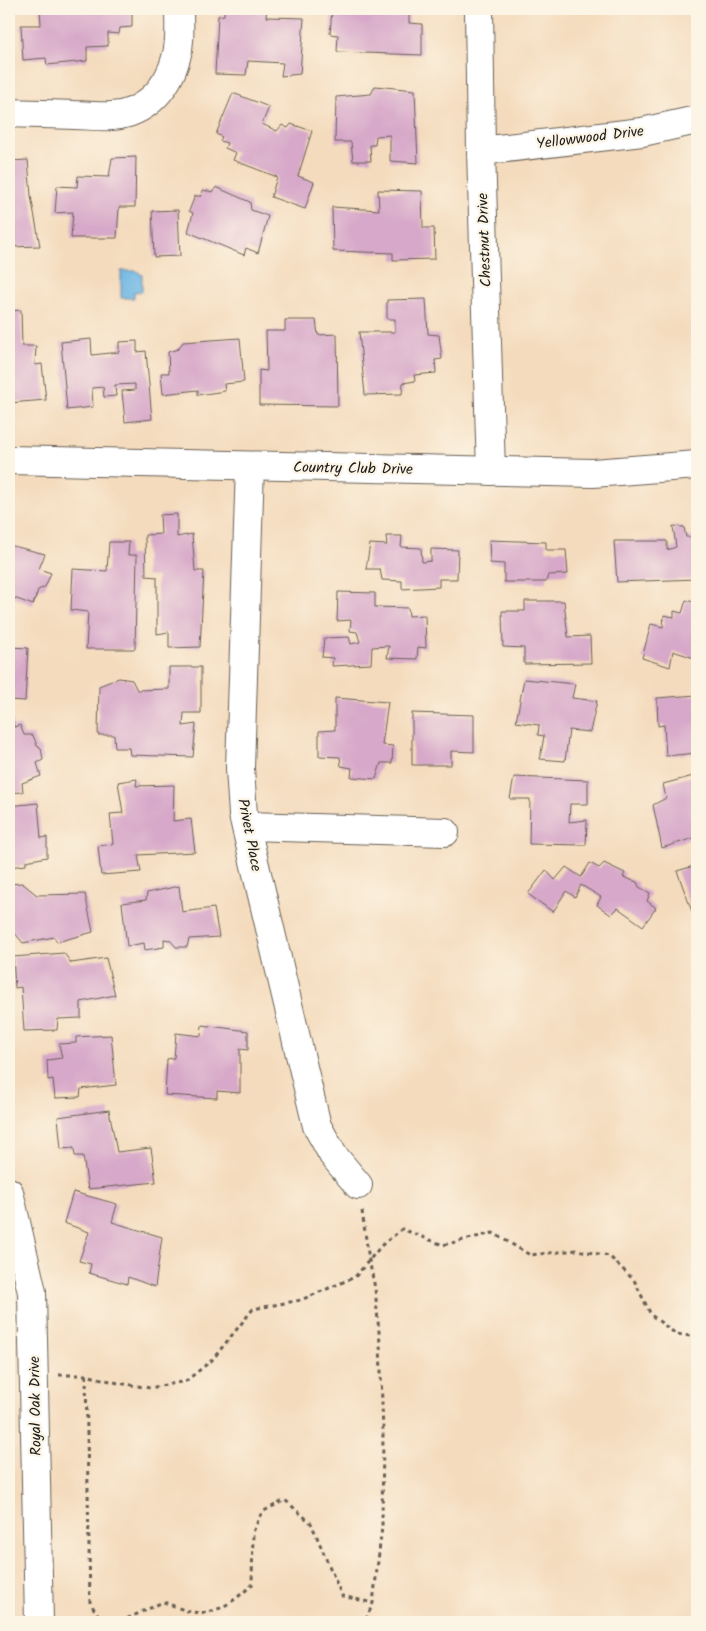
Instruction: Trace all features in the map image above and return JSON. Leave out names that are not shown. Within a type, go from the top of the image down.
[{"type":"street","points":[[9,113],[112,116],[131,112],[141,107],[153,99],[171,74],[177,58],[179,9]]},
{"type":"street","name":"Chestnut Drive","points":[[479,9],[481,151],[491,471]]},
{"type":"street","name":"Yellowwood Drive","points":[[481,151],[642,132],[697,120]]},
{"type":"street","name":"Country Club Drive","points":[[9,460],[593,473],[697,465]]},
{"type":"street","name":"Privet Place","points":[[250,466],[240,768],[243,815],[318,1126],[333,1155],[358,1185]]},
{"type":"street","points":[[246,826],[445,832]]},
{"type":"street","name":"Royal Oak Drive","points":[[9,1192],[32,1292],[39,1622]]},
{"type":"path","points":[[358,1185],[375,1288],[380,1343],[383,1433],[382,1527],[373,1604],[365,1622]]},
{"type":"path","points":[[34,1375],[86,1374],[118,1383],[150,1388],[186,1381],[212,1360],[253,1309],[301,1300],[354,1277],[382,1245],[402,1229],[444,1245],[493,1233],[530,1255],[577,1250],[609,1256],[634,1280],[651,1315],[676,1334],[697,1337]]},
{"type":"path","points":[[86,1374],[90,1603],[103,1622]]},
{"type":"path","points":[[120,1622],[163,1602],[194,1612],[212,1612],[236,1600],[252,1584],[253,1532],[262,1512],[285,1500],[312,1523],[342,1596],[373,1604]]},
{"type":"water","points":[[121,271],[137,271],[142,275],[142,292],[134,292],[134,298],[121,298]]},
{"type":"building","points":[[40,9],[132,9],[132,27],[120,28],[119,34],[108,33],[108,46],[87,47],[87,61],[47,65],[46,58],[23,60],[21,25],[41,25]]},
{"type":"building","points":[[224,9],[267,9],[266,17],[304,18],[300,74],[281,76],[283,63],[248,61],[246,75],[215,74],[218,16],[224,15]]},
{"type":"building","points":[[371,9],[409,9],[409,23],[422,24],[422,55],[337,52],[338,35],[330,34],[332,10],[371,11]]},
{"type":"building","points":[[375,86],[415,90],[418,163],[390,161],[390,135],[376,136],[375,145],[370,145],[371,161],[353,161],[351,142],[335,142],[336,97],[371,94]]},
{"type":"building","points":[[233,93],[269,107],[262,124],[277,131],[282,125],[288,128],[291,124],[312,131],[298,176],[314,182],[305,209],[271,197],[277,177],[233,160],[236,153],[225,148],[227,143],[220,141],[222,137],[216,134]]},
{"type":"building","points":[[136,157],[135,207],[119,207],[117,238],[71,238],[73,212],[55,213],[57,186],[77,187],[78,176],[109,177],[112,158]]},
{"type":"building","points":[[28,160],[31,196],[40,246],[9,247],[9,161]]},
{"type":"building","points":[[216,187],[250,202],[251,210],[268,216],[258,253],[246,248],[244,255],[188,232],[193,213],[189,211],[195,196],[201,196],[202,190],[213,192]]},
{"type":"building","points":[[378,190],[422,191],[423,228],[434,228],[435,259],[393,260],[393,253],[333,251],[332,207],[379,210]]},
{"type":"building","points":[[178,210],[180,256],[154,257],[152,211]]},
{"type":"building","points":[[426,299],[428,334],[439,335],[442,359],[435,360],[436,373],[414,375],[415,381],[403,383],[402,394],[365,395],[359,332],[395,332],[395,319],[387,319],[387,300]]},
{"type":"building","points":[[21,310],[22,346],[36,346],[35,365],[42,364],[46,400],[9,403],[9,311]]},
{"type":"building","points":[[285,320],[316,320],[318,335],[337,334],[338,406],[259,405],[259,370],[267,371],[266,331],[285,331]]},
{"type":"building","points":[[240,338],[244,382],[224,384],[225,391],[198,395],[198,390],[163,394],[161,373],[169,373],[168,352],[178,349],[183,342]]},
{"type":"building","points":[[91,339],[92,355],[119,352],[119,342],[137,341],[137,352],[146,351],[152,419],[125,422],[122,391],[135,390],[135,384],[115,385],[116,396],[104,397],[103,387],[92,388],[93,407],[67,410],[61,342]]},
{"type":"building","points":[[177,514],[177,537],[192,534],[195,571],[204,571],[200,647],[169,648],[169,632],[157,634],[157,577],[146,576],[145,535],[161,534],[160,515]]},
{"type":"building","points":[[673,526],[684,527],[686,537],[697,537],[697,579],[617,582],[614,541],[667,541],[667,550],[676,547]]},
{"type":"building","points":[[386,536],[402,536],[401,547],[421,548],[422,562],[431,561],[431,549],[458,550],[457,579],[439,579],[439,587],[402,589],[402,581],[382,580],[380,569],[366,569],[370,544],[387,545]]},
{"type":"building","points":[[489,540],[546,542],[546,550],[566,550],[568,574],[548,575],[546,582],[504,582],[504,564],[490,563]]},
{"type":"building","points":[[109,542],[129,542],[128,555],[137,555],[135,649],[86,649],[88,612],[71,610],[73,569],[107,571]]},
{"type":"building","points":[[9,545],[45,554],[39,569],[51,573],[45,587],[38,590],[33,605],[9,596],[13,587],[9,586]]},
{"type":"building","points":[[338,592],[375,593],[375,607],[408,608],[409,616],[425,615],[426,648],[418,647],[417,659],[387,658],[389,646],[372,647],[371,664],[332,666],[333,658],[322,657],[324,638],[349,637],[351,644],[360,642],[357,632],[350,631],[351,620],[337,621]]},
{"type":"building","points":[[686,600],[697,603],[697,659],[673,651],[670,667],[642,658],[651,624],[663,627],[664,615],[674,617],[674,611],[682,613]]},
{"type":"building","points":[[525,601],[564,601],[568,637],[590,636],[591,663],[524,664],[524,648],[503,647],[502,611],[525,611]]},
{"type":"building","points":[[9,647],[28,648],[25,701],[9,700]]},
{"type":"building","points":[[169,667],[201,667],[201,713],[184,713],[183,726],[196,724],[193,757],[130,755],[129,748],[115,748],[114,735],[98,735],[99,686],[119,678],[132,680],[137,690],[169,689]]},
{"type":"building","points":[[524,679],[575,684],[572,698],[597,701],[590,732],[569,730],[565,761],[540,759],[544,736],[538,735],[539,725],[516,722]]},
{"type":"building","points":[[697,695],[697,753],[666,756],[664,725],[658,726],[657,698]]},
{"type":"building","points":[[335,698],[388,702],[382,745],[393,746],[392,763],[381,763],[376,779],[351,777],[352,768],[341,766],[340,757],[319,756],[319,731],[335,730]]},
{"type":"building","points":[[412,713],[474,715],[474,752],[451,751],[451,765],[412,765]]},
{"type":"building","points":[[12,717],[14,727],[20,725],[24,735],[33,735],[37,746],[41,748],[43,760],[37,763],[41,776],[22,783],[23,792],[9,793],[9,718]]},
{"type":"building","points":[[697,775],[697,837],[662,848],[653,805],[666,798],[663,784]]},
{"type":"building","points":[[514,777],[588,780],[588,804],[570,804],[569,822],[587,820],[586,845],[529,844],[530,799],[510,799]]},
{"type":"building","points":[[137,779],[136,786],[174,785],[173,821],[191,819],[195,852],[138,855],[141,872],[101,875],[98,846],[113,844],[110,814],[123,813],[118,782]]},
{"type":"building","points":[[38,803],[41,838],[47,837],[47,857],[26,861],[26,865],[9,867],[9,806]]},
{"type":"building","points":[[590,863],[599,868],[604,863],[625,873],[623,877],[637,882],[639,887],[650,893],[647,901],[656,908],[643,926],[618,908],[611,915],[597,905],[601,897],[581,885],[575,897],[566,891],[553,912],[528,894],[546,870],[555,880],[566,867],[581,877]]},
{"type":"building","points":[[697,865],[697,925],[677,871]]},
{"type":"building","points":[[22,883],[37,895],[85,894],[93,932],[57,942],[54,937],[23,943],[9,926],[9,884]]},
{"type":"building","points":[[179,886],[182,912],[214,908],[219,937],[189,939],[187,947],[176,947],[170,940],[164,939],[164,947],[145,950],[144,943],[127,946],[122,903],[146,900],[147,893]]},
{"type":"building","points":[[64,953],[71,963],[106,958],[115,995],[81,1002],[81,1018],[58,1019],[57,1030],[24,1031],[21,987],[15,988],[13,957]]},
{"type":"building","points":[[202,1025],[248,1031],[248,1050],[240,1049],[240,1093],[217,1091],[217,1098],[165,1095],[167,1059],[174,1058],[176,1033],[201,1036]]},
{"type":"building","points":[[111,1035],[116,1085],[81,1089],[80,1097],[55,1098],[53,1079],[48,1080],[47,1060],[62,1058],[59,1044],[76,1043],[76,1037]]},
{"type":"building","points":[[109,1110],[117,1152],[151,1148],[156,1182],[88,1189],[83,1156],[75,1156],[74,1148],[61,1149],[58,1117]]},
{"type":"building","points":[[73,1192],[117,1204],[112,1222],[162,1237],[155,1287],[128,1277],[127,1284],[89,1273],[91,1264],[79,1261],[89,1232],[64,1223]]}]
